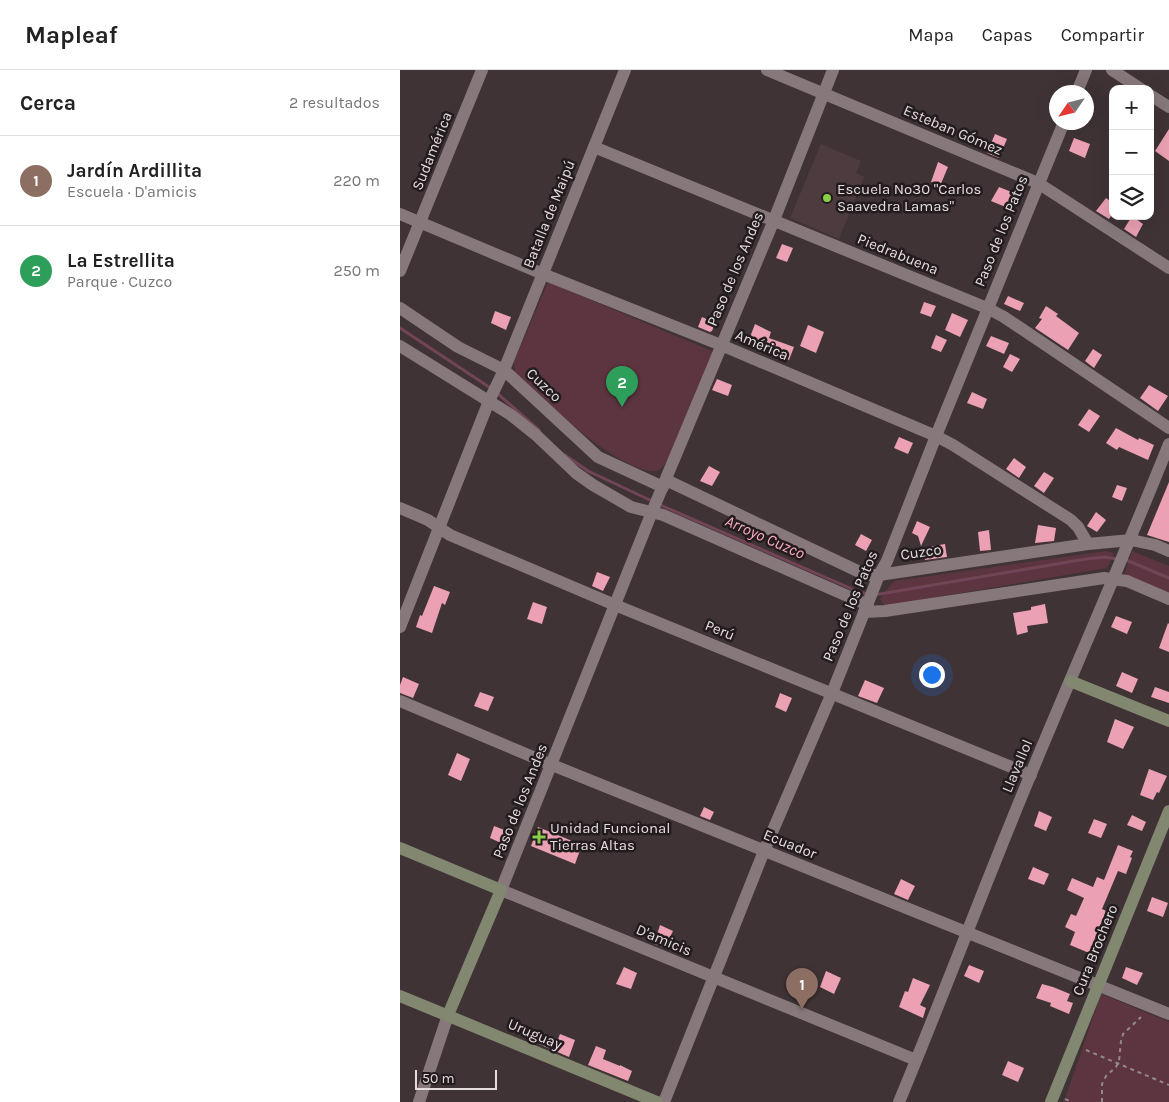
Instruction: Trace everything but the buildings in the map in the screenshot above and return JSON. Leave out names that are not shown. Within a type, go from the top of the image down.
[{"type":"street","name":"Sudamérica","points":[[400,271],[482,70]]},
{"type":"street","name":"Batalla de Maipú","points":[[490,398],[504,370],[625,70]]},
{"type":"street","name":"Esteban Gómez","points":[[767,70],[1038,183],[1169,268]]},
{"type":"street","name":"Paso de los Andes","points":[[419,1102],[448,1015],[552,765],[615,605],[774,220],[833,70]]},
{"type":"street","points":[[1080,85],[1086,70]]},
{"type":"street","points":[[1112,70],[1135,85]]},
{"type":"street","points":[[1154,98],[1169,108]]},
{"type":"street","name":"Paso de los Patos","points":[[664,1102],[764,851],[887,560],[1061,130]]},
{"type":"street","name":"Piedrabuena","points":[[594,147],[988,308],[1169,428]]},
{"type":"street","name":"América","points":[[400,214],[543,274],[721,345],[936,436],[1071,520],[1078,527],[1088,544]]},
{"type":"street","name":"Cuzco","points":[[400,308],[458,347],[504,370],[598,457],[659,497],[866,575],[877,581],[1088,544],[1155,545],[1169,551]]},
{"type":"street","points":[[400,346],[490,398],[536,435],[576,473],[631,507],[659,497],[663,515],[867,606],[885,611],[1104,578],[1115,574],[1169,599]]},
{"type":"street","points":[[400,627],[490,398]]},
{"type":"street","name":"Llavallol","points":[[899,1102],[966,932],[1169,444]]},
{"type":"street","name":"Perú","points":[[400,508],[428,520],[450,535],[615,605],[1031,775]]},
{"type":"street","points":[[1070,680],[1169,721]]},
{"type":"street","name":"Ecuador","points":[[400,701],[552,765],[1169,1014]]},
{"type":"street","name":"Cura Brochero","points":[[1051,1102],[1169,811]]},
{"type":"street","name":"D'amicis","points":[[400,848],[916,1060]]},
{"type":"street","name":"Uruguay","points":[[400,996],[657,1102]]},
{"type":"path","points":[[1102,1102],[1102,1084],[1106,1076],[1118,1064],[1123,1034],[1152,1007]]},
{"type":"path","points":[[1074,1046],[1169,1085]]},
{"type":"shaded area","name":"Escuela Nº30 \"Carlos Saavedra Lamas\"","points":[[821,144],[861,161],[856,173],[864,177],[839,239],[790,218]]},
{"type":"shaded area","points":[[548,282],[714,352],[668,459],[660,469],[652,471],[632,465],[600,446],[570,423],[515,372],[514,362]]},
{"type":"shaded area","points":[[1106,551],[1114,553],[1107,568],[885,606],[880,599],[894,581]]},
{"type":"shaded area","points":[[1132,551],[1169,566],[1169,594],[1124,575]]},
{"type":"shaded area","points":[[1101,994],[1169,1022],[1169,1102],[1064,1102]]},
{"type":"waterway","name":"Arroyo Cuzco","points":[[400,328],[492,389]]},
{"type":"waterway","name":"Arroyo Cuzco","points":[[497,393],[539,430]]},
{"type":"waterway","name":"Arroyo Cuzco","points":[[565,455],[588,471],[652,501]]},
{"type":"waterway","name":"Arroyo Cuzco","points":[[658,504],[859,592],[868,594]]},
{"type":"waterway","name":"Arroyo Cuzco","points":[[874,595],[1086,559],[1105,557],[1117,559]]},
{"type":"waterway","name":"Arroyo Cuzco","points":[[1126,560],[1169,578]]},
{"type":"place","name":"Escuela Nº30 \"Carlos Saavedra Lamas\"","points":[[827,198]]},
{"type":"place","name":"La Estrellita","points":[[622,407]]},
{"type":"place","name":"Unidad Funcional Tierras Altas","points":[[539,837]]},
{"type":"place","name":"Jardín Ardillita","points":[[802,1009]]}]
